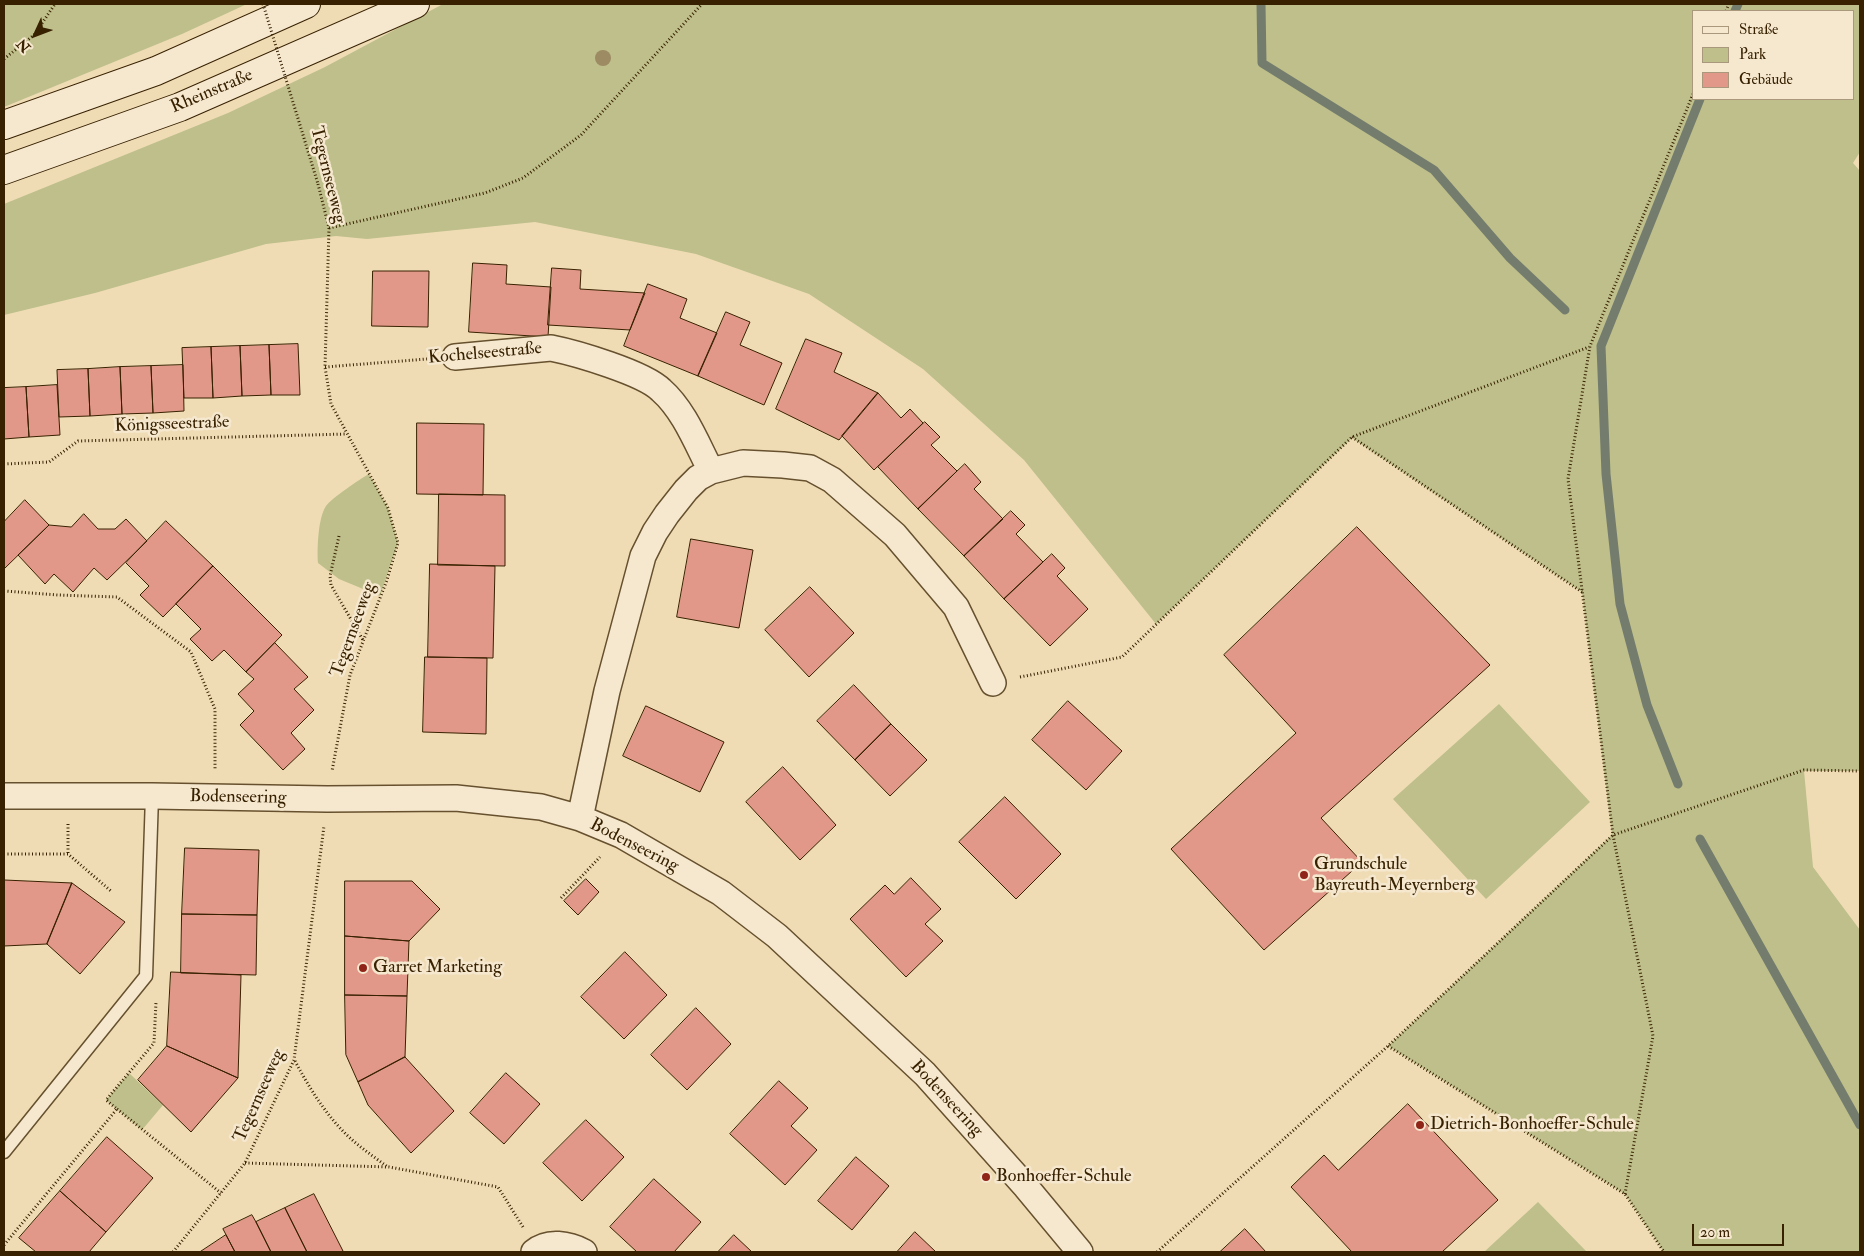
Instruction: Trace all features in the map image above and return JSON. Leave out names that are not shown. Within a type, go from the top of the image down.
[{"type":"street","points":[[4,126],[156,71],[306,4]]},
{"type":"street","name":"Rheinstraße","points":[[4,170],[180,107],[415,4]]},
{"type":"street","name":"Kochelseestraße","points":[[455,357],[551,348],[575,354],[647,380],[660,389],[678,410],[711,471]]},
{"type":"street","points":[[580,818],[607,691],[643,556],[667,514],[692,484],[711,471],[743,463],[783,465],[810,468],[832,480],[895,534],[956,607],[993,682]]},
{"type":"street","name":"Bodenseering","points":[[4,796],[327,799],[456,798],[541,807],[580,818],[621,835],[721,893],[777,936],[925,1074],[1026,1187],[1080,1252]]},
{"type":"street","points":[[535,1251],[557,1244],[572,1246],[584,1252]]},
{"type":"lane","points":[[4,1152],[146,976],[152,796]]},
{"type":"path","points":[[4,59],[34,35],[55,4]]},
{"type":"path","name":"Tegernseeweg","points":[[173,1252],[245,1163],[294,1060],[336,742],[350,675],[398,543],[388,508],[331,404],[325,367],[329,228],[318,184],[263,4]]},
{"type":"path","points":[[329,228],[485,192],[523,178],[581,135],[702,4]]},
{"type":"path","points":[[1624,1194],[1654,1036],[1612,835],[1568,480],[1590,346],[1692,96]]},
{"type":"path","points":[[993,682],[1122,657],[1352,437],[1590,346]]},
{"type":"path","name":"Kochelseestraße","points":[[325,367],[455,357]]},
{"type":"path","name":"Königsseestraße","points":[[4,464],[49,462],[78,441],[347,434]]},
{"type":"path","points":[[1352,437],[1582,592]]},
{"type":"path","points":[[339,536],[330,576],[331,584],[363,641]]},
{"type":"path","points":[[4,591],[117,597],[191,652],[215,709],[215,797]]},
{"type":"path","points":[[1157,1252],[1388,1046],[1612,835],[1804,770],[1860,771]]},
{"type":"path","points":[[561,898],[621,835]]},
{"type":"path","points":[[4,854],[68,854],[111,891]]},
{"type":"path","points":[[156,1001],[154,1042],[106,1100],[221,1193]]},
{"type":"path","points":[[1388,1046],[1624,1194],[1664,1252]]},
{"type":"path","points":[[294,1060],[309,1088],[332,1120],[356,1144],[388,1167]]},
{"type":"path","points":[[4,1244],[118,1109]]},
{"type":"path","points":[[245,1163],[388,1167],[498,1187],[535,1251]]},
{"type":"green space","points":[[4,4],[247,4],[182,34],[4,107]]},
{"type":"green space","points":[[443,4],[1860,4],[1860,152],[1853,163],[1860,171],[1860,771],[1804,771],[1813,867],[1860,930],[1860,1252],[1664,1252],[1625,1194],[1388,1046],[1612,835],[1582,592],[1352,438],[1156,624],[1024,460],[923,369],[809,294],[696,254],[535,222],[367,239],[336,236],[266,244],[95,293],[4,315],[4,204],[228,113],[325,67]]},
{"type":"green space","points":[[369,474],[388,508],[398,543],[380,596],[339,579],[318,563],[318,542],[323,511],[340,494]]},
{"type":"green space","points":[[1499,704],[1590,802],[1486,899],[1393,799]]},
{"type":"green space","points":[[129,1073],[163,1105],[142,1130],[106,1100]]},
{"type":"green space","points":[[1538,1202],[1587,1252],[1484,1252]]},
{"type":"building","points":[[473,263],[507,265],[506,284],[551,287],[548,337],[469,332]]},
{"type":"building","points":[[552,268],[581,270],[580,289],[645,293],[630,330],[548,325]]},
{"type":"building","points":[[373,271],[429,271],[428,327],[372,326]]},
{"type":"building","points":[[648,284],[687,299],[680,318],[717,333],[698,376],[624,346]]},
{"type":"building","points":[[726,312],[750,322],[740,345],[782,363],[764,405],[698,376]]},
{"type":"building","points":[[806,339],[842,353],[834,372],[878,393],[839,440],[776,409]]},
{"type":"building","points":[[298,344],[300,395],[271,395],[269,345]]},
{"type":"building","points":[[269,345],[271,395],[242,396],[240,346]]},
{"type":"building","points":[[240,346],[242,396],[213,398],[211,347]]},
{"type":"building","points":[[211,347],[213,398],[184,398],[182,348]]},
{"type":"building","points":[[183,365],[184,411],[153,413],[151,366]]},
{"type":"building","points":[[151,366],[153,413],[122,414],[120,367]]},
{"type":"building","points":[[120,367],[122,414],[90,416],[88,369]]},
{"type":"building","points":[[88,369],[90,416],[59,417],[57,370]]},
{"type":"building","points":[[57,385],[60,435],[29,437],[26,387]]},
{"type":"building","points":[[26,387],[29,437],[4,439],[4,388]]},
{"type":"building","points":[[878,393],[901,418],[910,409],[923,423],[874,470],[842,436]]},
{"type":"building","points":[[925,422],[940,437],[931,445],[957,471],[918,509],[878,467]]},
{"type":"building","points":[[417,423],[484,424],[483,495],[417,494]]},
{"type":"building","points":[[965,464],[981,482],[974,489],[1003,519],[964,556],[918,509]]},
{"type":"building","points":[[439,494],[505,495],[505,566],[438,565]]},
{"type":"building","points":[[25,500],[49,525],[4,569],[4,522]]},
{"type":"building","points":[[1011,511],[1025,525],[1016,534],[1043,562],[1004,599],[964,556]]},
{"type":"building","points":[[84,514],[98,529],[115,529],[126,519],[147,541],[107,580],[94,568],[73,592],[54,574],[45,584],[18,555],[49,525],[71,527]]},
{"type":"building","points":[[166,521],[213,566],[163,617],[140,595],[149,586],[126,563]]},
{"type":"building","points":[[1357,527],[1490,665],[1321,818],[1362,862],[1264,950],[1171,849],[1296,733],[1224,655]]},
{"type":"building","points":[[691,539],[753,550],[739,628],[677,617]]},
{"type":"building","points":[[1052,554],[1065,568],[1057,576],[1088,609],[1050,646],[1004,599]]},
{"type":"building","points":[[430,564],[495,566],[493,658],[428,657]]},
{"type":"building","points":[[213,566],[282,635],[246,672],[224,650],[212,661],[190,639],[201,629],[176,604]]},
{"type":"building","points":[[810,587],[854,633],[809,677],[765,630]]},
{"type":"building","points":[[275,643],[308,677],[294,689],[314,710],[291,733],[305,749],[283,770],[240,725],[254,711],[238,694],[254,679],[246,672]]},
{"type":"building","points":[[425,657],[487,658],[486,734],[423,732]]},
{"type":"building","points":[[854,685],[891,724],[855,760],[817,721]]},
{"type":"building","points":[[1068,701],[1122,751],[1086,790],[1032,740]]},
{"type":"building","points":[[646,706],[724,742],[700,792],[623,756]]},
{"type":"building","points":[[891,724],[927,760],[890,796],[855,760]]},
{"type":"building","points":[[783,767],[836,825],[800,860],[746,802]]},
{"type":"building","points":[[1005,797],[1061,854],[1016,899],[959,842]]},
{"type":"building","points":[[185,848],[259,850],[257,915],[182,914]]},
{"type":"building","points":[[911,878],[941,909],[925,924],[943,941],[906,977],[850,919],[885,885],[894,894]]},
{"type":"building","points":[[586,879],[599,892],[578,915],[564,901]]},
{"type":"building","points":[[4,880],[72,883],[47,944],[4,946]]},
{"type":"building","points":[[345,881],[412,881],[440,909],[409,941],[345,936]]},
{"type":"building","points":[[72,883],[125,922],[80,974],[47,944]]},
{"type":"building","points":[[182,914],[257,915],[256,975],[181,973]]},
{"type":"building","points":[[345,936],[409,941],[407,996],[345,995]]},
{"type":"building","points":[[625,952],[667,995],[624,1039],[581,997]]},
{"type":"building","points":[[171,972],[241,975],[238,1078],[167,1046]]},
{"type":"building","points":[[345,995],[407,996],[405,1057],[358,1082],[346,1055]]},
{"type":"building","points":[[696,1008],[731,1044],[687,1090],[651,1055]]},
{"type":"building","points":[[167,1046],[238,1078],[191,1132],[138,1080]]},
{"type":"building","points":[[405,1057],[454,1111],[411,1153],[368,1105],[358,1082]]},
{"type":"building","points":[[506,1073],[540,1104],[504,1144],[470,1113]]},
{"type":"building","points":[[779,1081],[808,1108],[791,1126],[817,1150],[785,1185],[730,1134]]},
{"type":"building","points":[[1408,1104],[1498,1200],[1442,1252],[1352,1252],[1291,1187],[1324,1155],[1338,1170]]},
{"type":"building","points":[[586,1120],[624,1157],[582,1201],[543,1163]]},
{"type":"building","points":[[107,1137],[153,1178],[106,1232],[60,1191]]},
{"type":"building","points":[[856,1157],[889,1186],[852,1230],[818,1201]]},
{"type":"building","points":[[654,1179],[701,1222],[674,1252],[637,1252],[610,1227]]},
{"type":"building","points":[[60,1191],[106,1232],[89,1252],[36,1252],[19,1238]]},
{"type":"building","points":[[314,1194],[343,1251],[307,1252],[285,1208]]},
{"type":"building","points":[[285,1208],[307,1252],[271,1252],[256,1222]]},
{"type":"building","points":[[252,1215],[271,1252],[235,1252],[223,1229]]},
{"type":"building","points":[[1245,1229],[1266,1252],[1220,1252]]},
{"type":"building","points":[[915,1232],[936,1252],[897,1252]]},
{"type":"building","points":[[226,1235],[235,1252],[200,1252]]},
{"type":"building","points":[[734,1235],[752,1252],[718,1252]]},
{"type":"waterway","points":[[1261,4],[1262,63],[1434,170],[1510,258],[1565,310]]},
{"type":"waterway","points":[[1735,10],[1738,4]]},
{"type":"waterway","points":[[1678,784],[1647,705],[1620,604],[1606,474],[1601,346],[1700,100]]},
{"type":"waterway","points":[[1700,839],[1860,1125]]},
{"type":"place","name":"Grundschule Bayreuth-Meyernberg","points":[[1304,875]]},
{"type":"place","name":"Garret Marketing","points":[[363,968]]},
{"type":"place","name":"Dietrich-Bonhoeffer-Schule","points":[[1420,1125]]},
{"type":"place","name":"Bonhoeffer-Schule","points":[[986,1177]]}]
